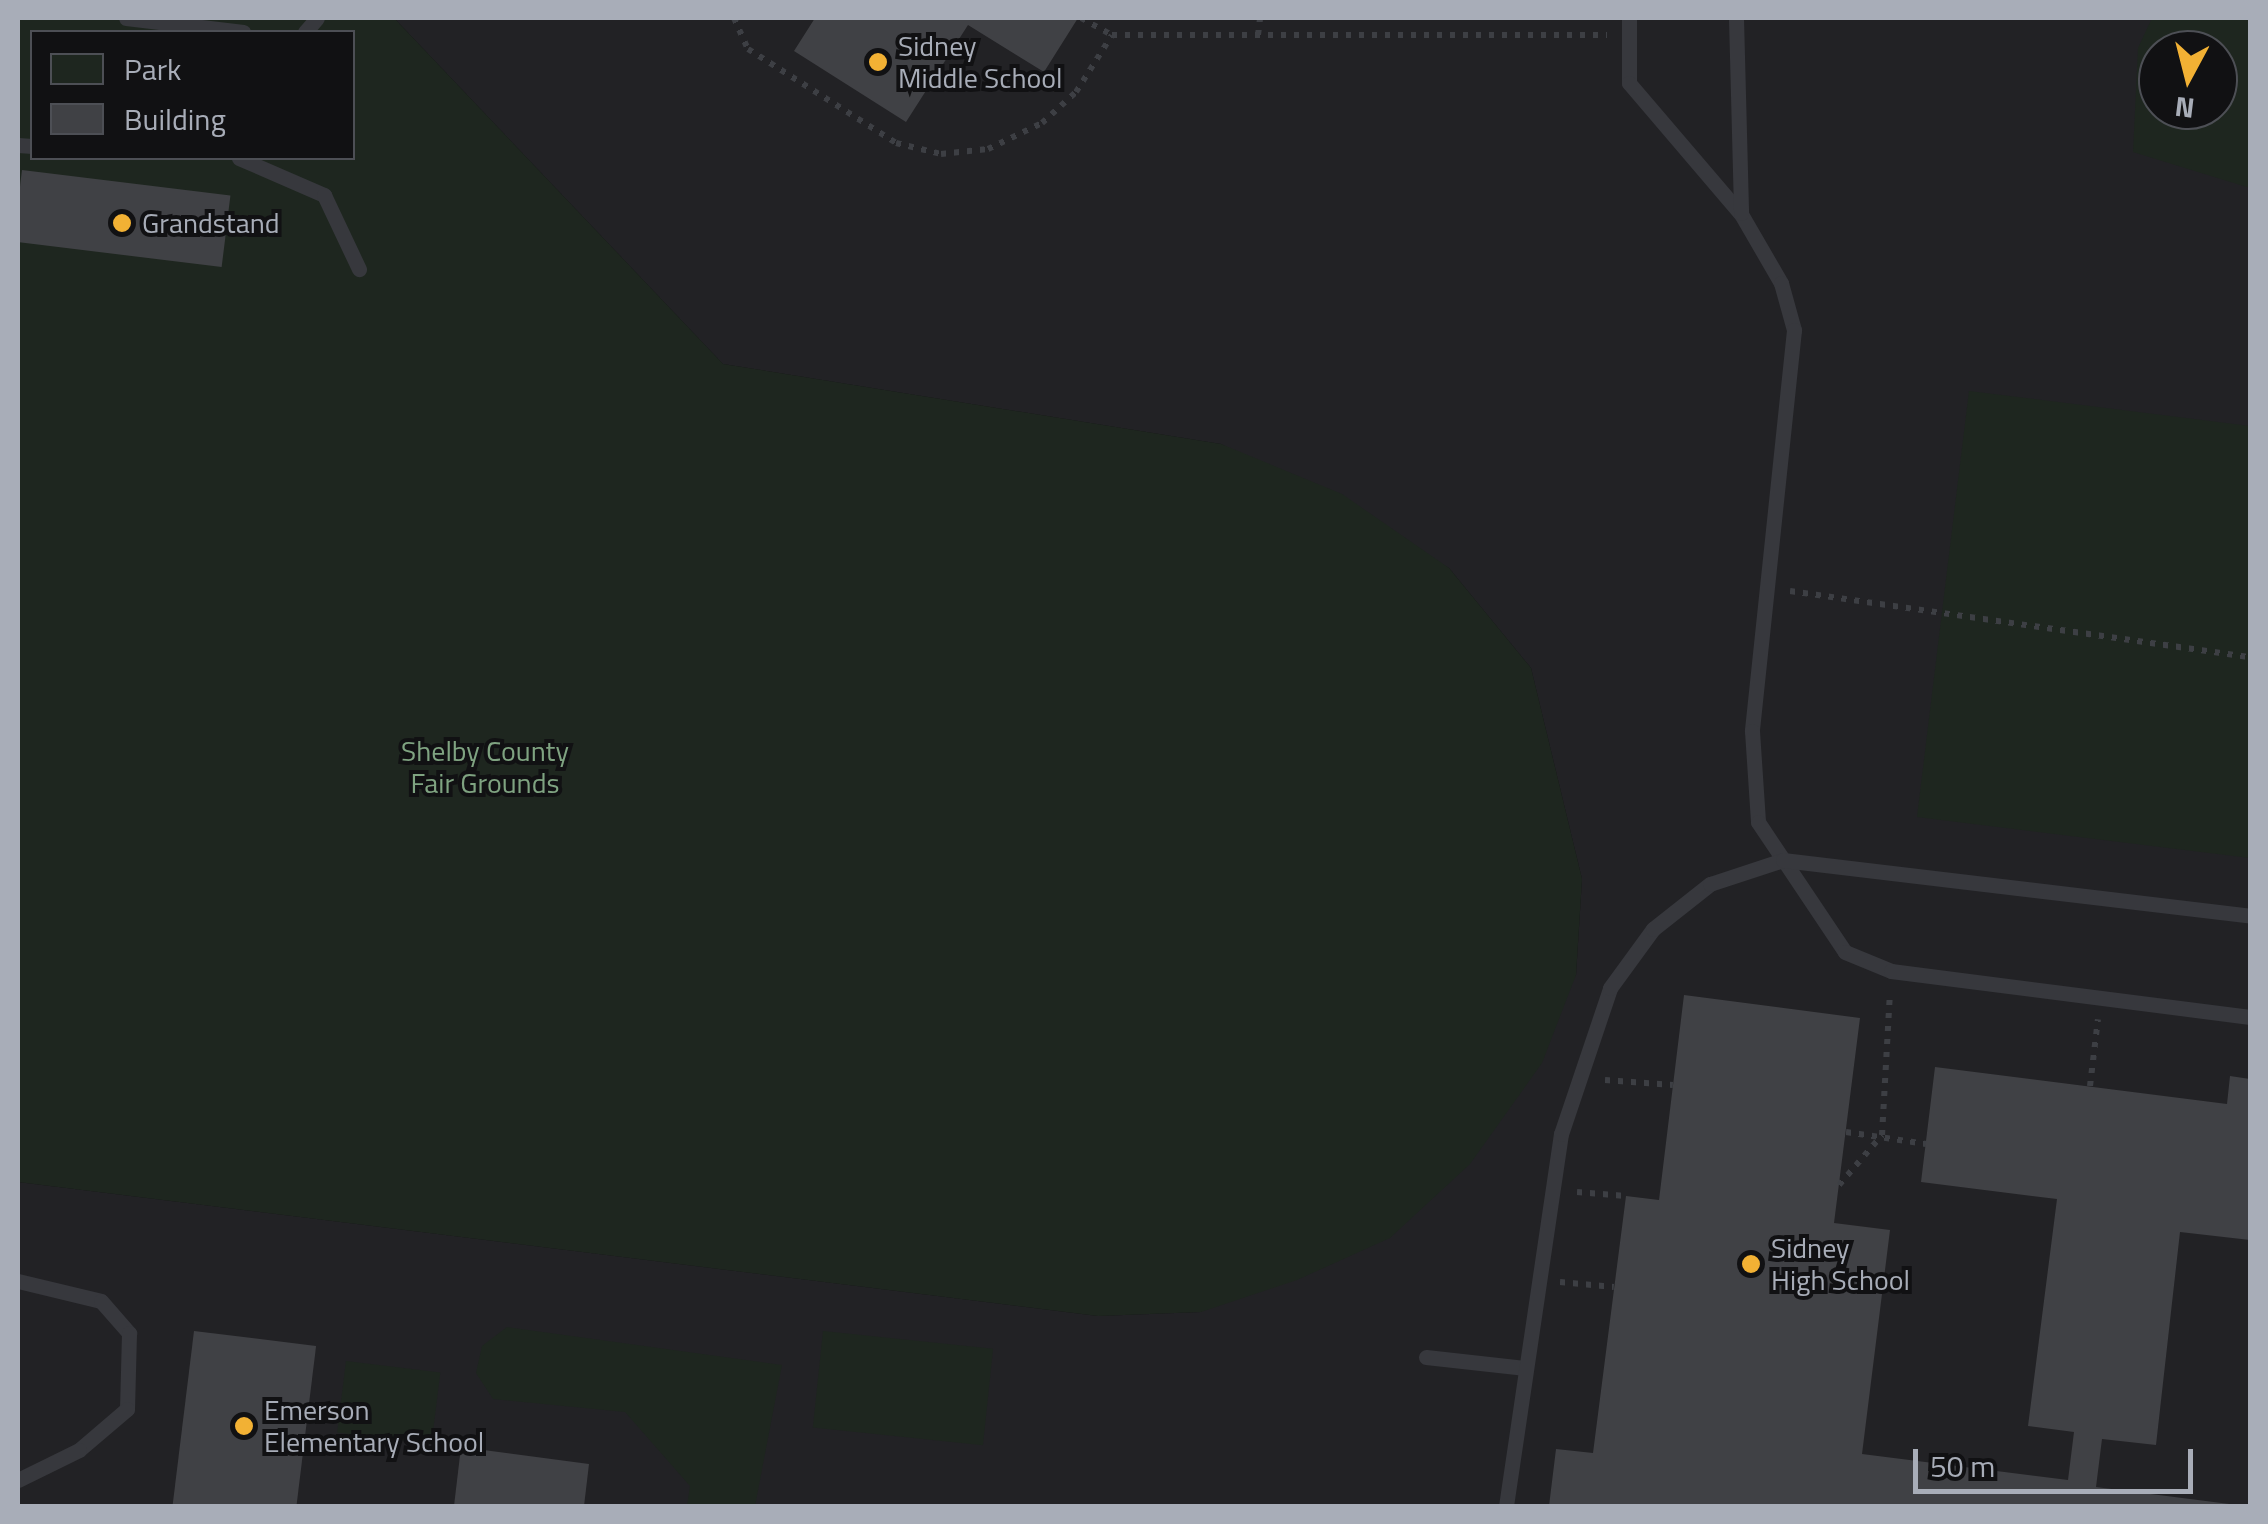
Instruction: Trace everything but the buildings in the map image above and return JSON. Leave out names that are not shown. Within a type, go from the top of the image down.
[{"type":"lane","points":[[126,18],[225,30]]},
{"type":"lane","points":[[1736,18],[1741,214]]},
{"type":"lane","points":[[1629,26],[1629,83],[1741,214],[1781,283],[1794,330],[1750,788],[1784,860],[1845,952],[1891,972],[2250,1018]]},
{"type":"lane","points":[[244,160],[324,195],[358,268]]},
{"type":"lane","points":[[1506,1506],[1551,1190],[1576,1078],[1610,988],[1653,929],[1710,884],[1784,860],[2250,916]]},
{"type":"lane","points":[[18,1281],[101,1300],[130,1333],[127,1409],[79,1450],[18,1480]]},
{"type":"lane","points":[[1426,1357],[1525,1368]]},
{"type":"path","points":[[734,18],[748,50],[896,143],[941,154],[988,149],[1042,123],[1076,92],[1112,36]]},
{"type":"path","points":[[1081,18],[1112,36],[1629,26]]},
{"type":"path","points":[[1258,35],[1260,18]]},
{"type":"path","points":[[1768,588],[2250,657]]},
{"type":"path","points":[[1839,1185],[1882,1135],[1891,972]]},
{"type":"path","points":[[2090,1086],[2100,998]]},
{"type":"path","points":[[1576,1078],[1673,1085]]},
{"type":"path","points":[[1846,1132],[1926,1144]]},
{"type":"path","points":[[1551,1190],[1626,1196]]},
{"type":"path","points":[[1538,1280],[1614,1287]]},
{"type":"shaded area","points":[[394,18],[2250,18],[2250,1506],[18,1506],[18,1182],[1098,1316],[1201,1312],[1576,975],[1582,879],[1531,668],[1449,568],[1221,444],[723,364]]},
{"type":"green space","name":"Shelby County Fair Grounds","points":[[18,18],[394,18],[723,364],[1221,444],[1342,494],[1449,568],[1531,668],[1582,879],[1576,975],[1542,1063],[1470,1164],[1390,1238],[1297,1280],[1201,1312],[1098,1316],[18,1182]]},
{"type":"green space","points":[[2152,18],[2250,18],[2250,188],[2133,152],[2138,48],[2138,130],[2238,130],[2238,30],[2146,30]]},
{"type":"green space","points":[[1969,391],[2250,426],[2250,858],[1917,817]]},
{"type":"green space","points":[[507,1327],[782,1365],[755,1506],[687,1506],[690,1486],[625,1412],[493,1399],[476,1373],[482,1346]]},
{"type":"green space","points":[[823,1331],[993,1349],[983,1445],[813,1427]]},
{"type":"green space","points":[[346,1361],[440,1373],[432,1444],[337,1432]]},
{"type":"place","name":"Sidney Middle School","points":[[878,62]]},
{"type":"place","name":"Grandstand","points":[[122,223]]},
{"type":"place","name":"Sidney High School","points":[[1751,1264]]},
{"type":"place","name":"Emerson Elementary School","points":[[244,1426]]}]
